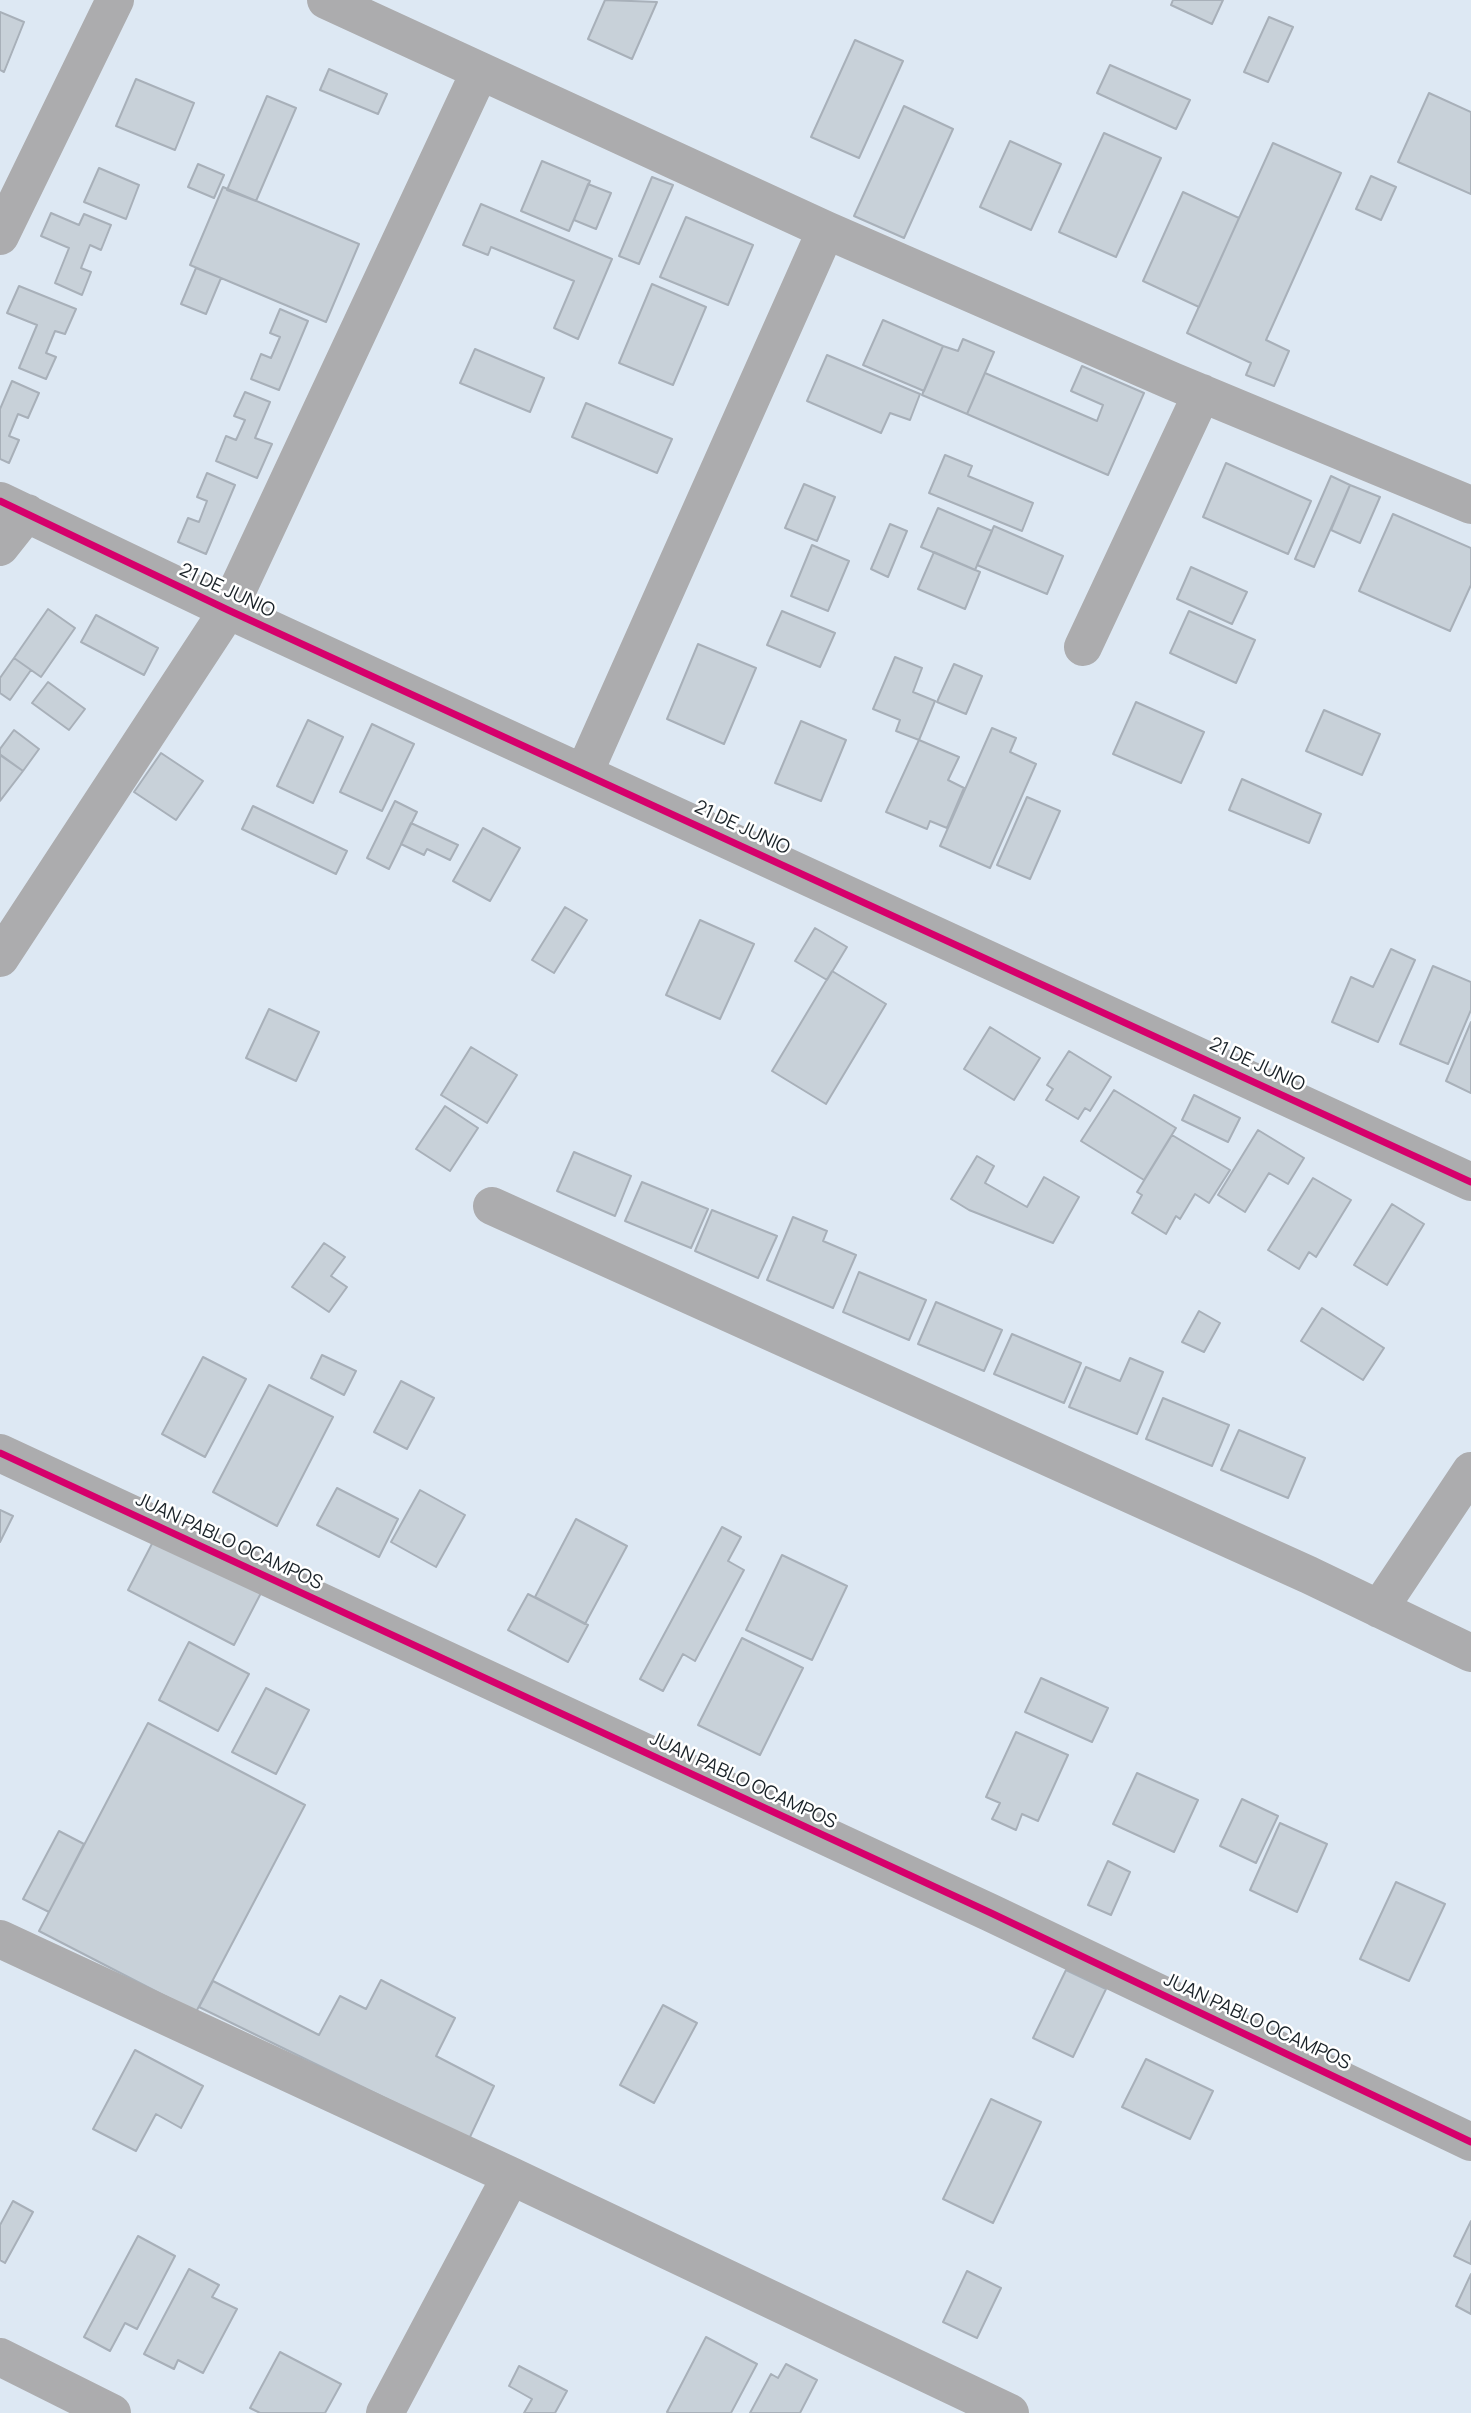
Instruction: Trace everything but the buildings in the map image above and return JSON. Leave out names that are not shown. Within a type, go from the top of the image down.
[{"type":"street","points":[[0,236],[115,0]]},
{"type":"street","points":[[326,0],[826,230],[1202,393],[1471,505]]},
{"type":"street","points":[[0,958],[228,610],[480,71]]},
{"type":"street","points":[[584,773],[826,230]]},
{"type":"street","points":[[1083,647],[1202,393]]},
{"type":"street","points":[[0,547],[13,507]]},
{"type":"street","name":"21 DE JUNIO","points":[[13,507],[228,610],[1471,1182]]},
{"type":"street","points":[[492,1206],[1283,1563],[1471,1653]]},
{"type":"street","name":"JUAN PABLO OCAMPOS","points":[[0,1453],[991,1913],[1471,2142]]},
{"type":"street","points":[[1380,1609],[1471,1471]]},
{"type":"street","points":[[0,1939],[511,2176],[1010,2413]]},
{"type":"street","points":[[384,2413],[511,2176]]},
{"type":"street","points":[[0,2357],[112,2413]]},
{"type":"cycle path","points":[[0,501],[228,610],[1471,1182]]},
{"type":"cycle path","points":[[0,1453],[991,1913],[1471,2142]]}]
